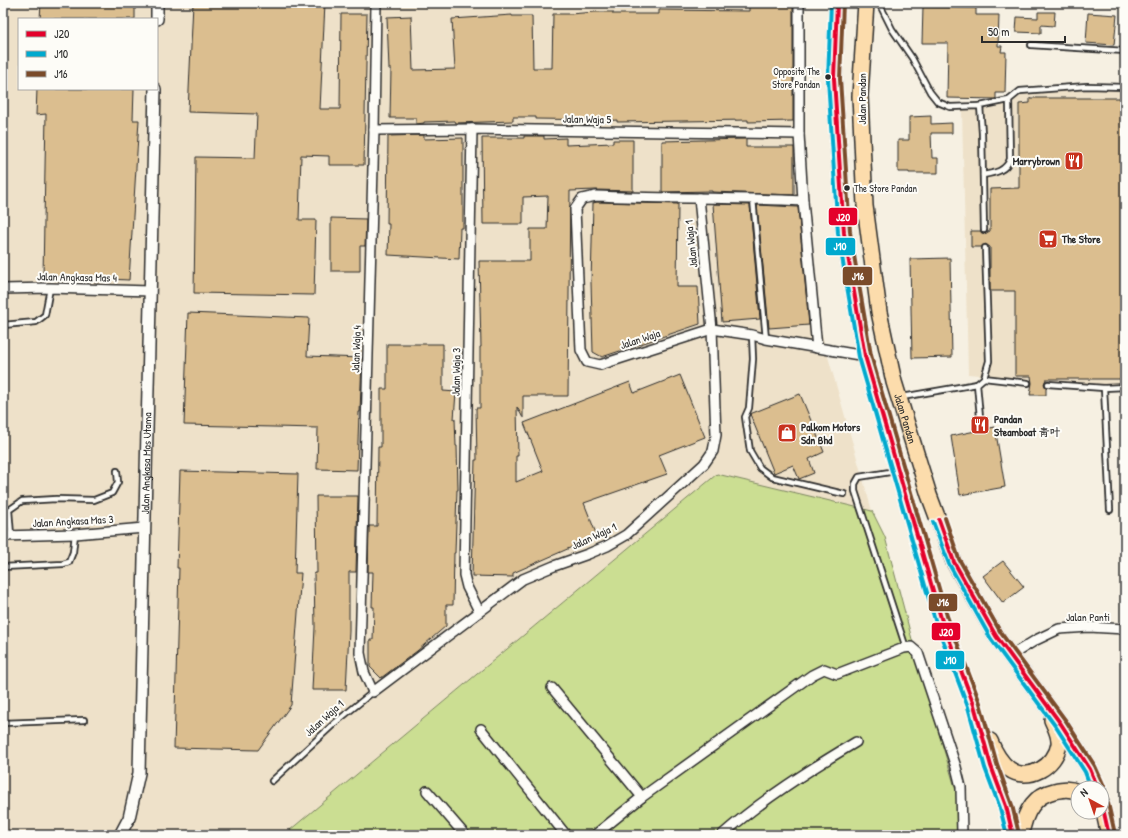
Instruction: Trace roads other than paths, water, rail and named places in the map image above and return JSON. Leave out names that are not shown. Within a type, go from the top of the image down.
[{"type":"highway","name":"Jalan Pandan","points":[[837,3],[834,79],[844,233],[865,356],[941,618],[974,705],[991,766],[1006,806],[1013,835]]},
{"type":"highway","name":"Jalan Pandan","points":[[866,3],[860,96],[864,206],[879,312],[894,382],[929,495],[954,562],[996,636],[1061,724],[1085,761],[1094,780]]},
{"type":"highway","points":[[974,705],[992,746],[1004,765],[1016,773],[1032,773],[1040,770],[1049,763],[1056,753],[1059,744],[1057,732],[1037,693]]},
{"type":"highway","points":[[1021,835],[1025,815],[1036,799],[1046,793],[1062,789],[1070,789]]},
{"type":"highway","points":[[1102,820],[1109,835]]},
{"type":"highway","points":[[1106,820],[1109,835]]},
{"type":"street","points":[[157,3],[157,18]]},
{"type":"street","name":"Jalan Waja 4","points":[[373,692],[364,672],[360,653],[376,3]]},
{"type":"street","points":[[799,3],[799,134],[803,201],[816,348]]},
{"type":"street","name":"Jalan Angkasa Mas Utama","points":[[120,835],[129,818],[139,773],[155,90]]},
{"type":"street","name":"Jalan Waja 5","points":[[374,130],[472,129],[799,134]]},
{"type":"street","name":"Jalan Waja 3","points":[[472,129],[464,575],[467,588],[479,611]]},
{"type":"street","name":"Jalan Waja","points":[[699,198],[596,196],[582,199],[575,208],[581,350],[587,362],[600,365],[712,329],[865,356]]},
{"type":"street","points":[[699,198],[753,198],[803,201]]},
{"type":"street","name":"Jalan Waja 1","points":[[373,692],[523,579],[607,546],[626,535],[704,464],[713,451],[716,435],[712,329],[699,198]]},
{"type":"street","name":"Jalan Angkasa Mas 4","points":[[3,289],[50,288],[150,291]]},
{"type":"street","name":"Jalan Angkasa Mas 3","points":[[7,536],[76,534],[144,528]]},
{"type":"street","name":"Jalan Panti","points":[[1010,656],[1036,640],[1059,629],[1089,627],[1125,629]]},
{"type":"street","points":[[595,835],[642,797],[812,675],[824,669],[837,674],[911,647],[918,653],[956,767],[961,787],[962,835]]},
{"type":"street","points":[[552,688],[642,797]]},
{"type":"street","points":[[481,729],[566,835]]},
{"type":"street","points":[[722,835],[738,820],[793,780],[856,742]]},
{"type":"street","points":[[427,791],[465,835]]},
{"type":"lane","points":[[879,3],[892,29],[912,58],[930,92],[938,102],[950,107],[980,106],[1009,100],[1020,91],[1087,86],[1125,87]]},
{"type":"lane","points":[[1031,45],[1125,51]]},
{"type":"lane","points":[[983,175],[994,174],[1008,165],[1010,159],[1009,100]]},
{"type":"lane","points":[[980,106],[984,230]]},
{"type":"lane","points":[[753,198],[766,339]]},
{"type":"lane","points":[[899,398],[977,384],[984,378],[989,361],[985,248]]},
{"type":"lane","points":[[3,325],[36,322],[45,316],[50,288]]},
{"type":"lane","points":[[752,335],[749,408],[745,417],[750,452],[760,468],[772,477],[844,494]]},
{"type":"lane","points":[[984,378],[1028,382]]},
{"type":"lane","points":[[977,384],[980,417]]},
{"type":"lane","points":[[1048,384],[1104,388],[1125,387]]},
{"type":"lane","points":[[1104,388],[1110,510]]},
{"type":"lane","points":[[898,470],[859,477],[855,484],[855,491],[906,648]]},
{"type":"lane","points":[[7,536],[9,510],[22,501],[56,499],[94,500],[112,493],[118,482],[117,471]]},
{"type":"lane","points":[[3,567],[63,564],[69,562],[73,552],[76,534]]},
{"type":"lane","name":"Jalan Waja 1","points":[[272,782],[336,722],[373,692]]},
{"type":"lane","points":[[3,722],[84,720]]},
{"type":"place","name":"Opposite The Store Pandan","points":[[828,77]]},
{"type":"place","name":"Marrybrown","points":[[1074,161]]},
{"type":"place","name":"The Store Pandan","points":[[847,188]]},
{"type":"place","name":"The Store","points":[[1048,239]]},
{"type":"place","name":"Pandan Steamboat 青叶","points":[[980,425]]},
{"type":"place","name":"Palkom Motors Sdn Bhd","points":[[787,433]]}]
